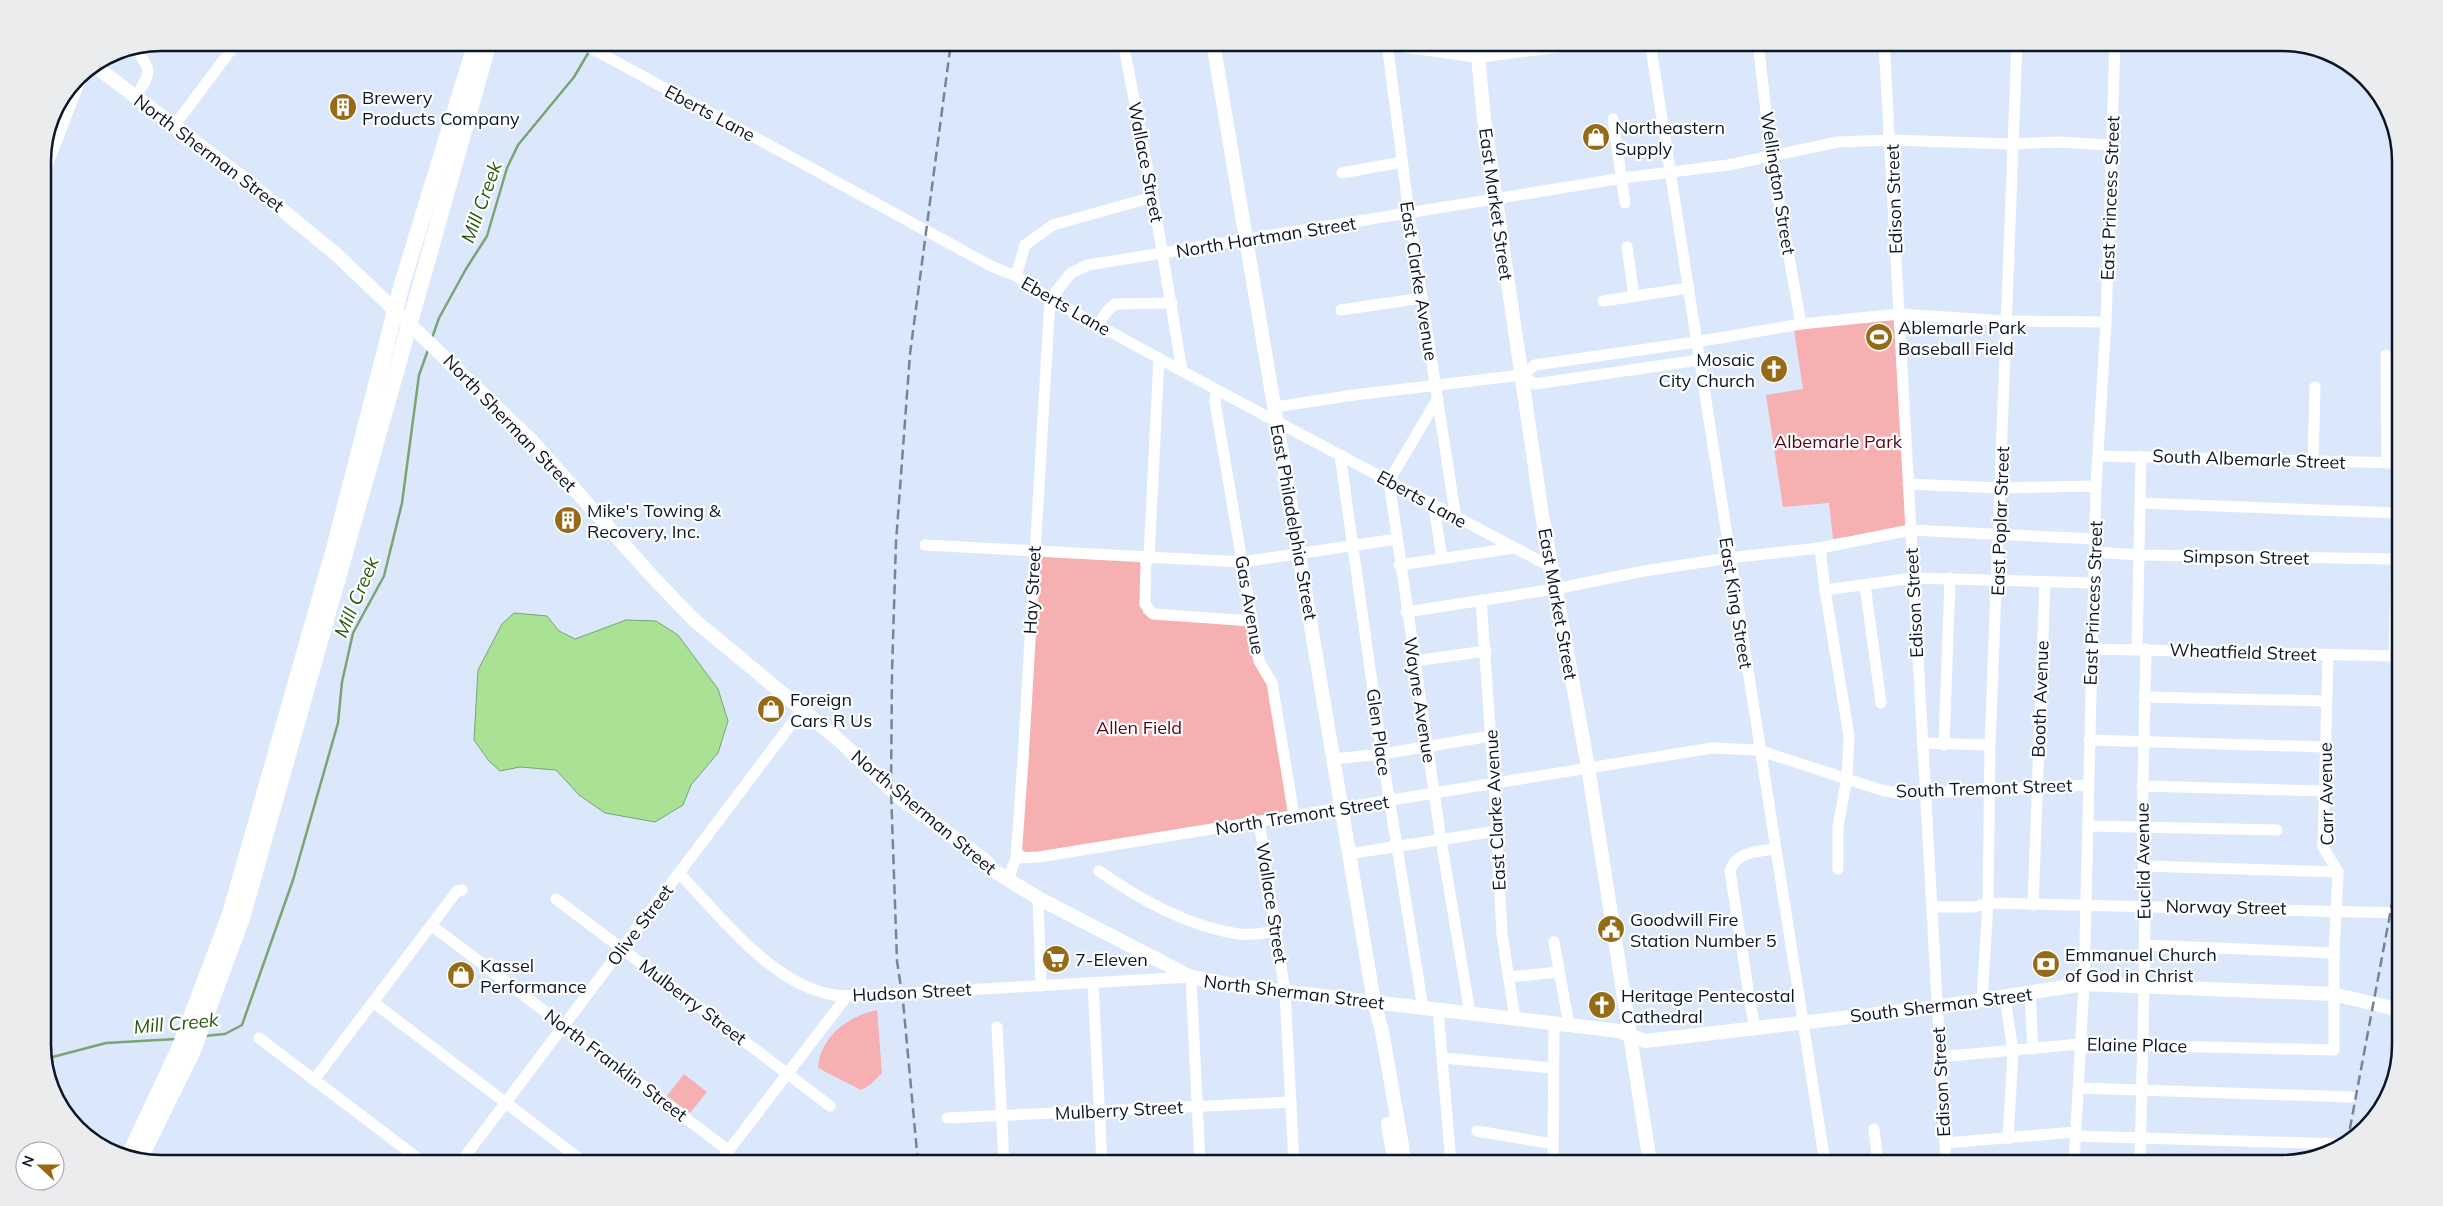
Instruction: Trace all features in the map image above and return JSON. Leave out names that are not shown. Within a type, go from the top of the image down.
[{"type":"highway","points":[[142,1153],[195,1024],[233,905],[335,545],[402,284],[473,51]]},
{"type":"highway","points":[[195,1024],[242,918],[486,51]]},
{"type":"highway","points":[[53,144],[69,102]]},
{"type":"highway","points":[[132,1151],[185,1051]]},
{"type":"main road","name":"East Philadelphia Street","points":[[1215,51],[1300,554],[1348,854],[1403,1155]]},
{"type":"main road","points":[[1437,51],[1463,55],[1474,51]]},
{"type":"main road","name":"East Market Street","points":[[1480,51],[1484,119],[1542,514],[1588,767],[1649,1155]]},
{"type":"main road","points":[[1463,55],[1471,64],[1484,119]]},
{"type":"main road","name":"North Sherman Street","points":[[100,70],[285,210],[380,294],[531,440],[650,574],[693,619],[840,741],[891,790],[987,862],[991,869],[1008,880],[1038,898],[1191,977],[1208,982],[1619,1031],[1630,1035]]},
{"type":"main road","name":"South Sherman Street","points":[[1630,1035],[1645,1041],[2030,994],[2084,984],[2333,994],[2392,1008]]},
{"type":"main road","name":"East Philadelphia Street","points":[[1374,1002],[1374,1031],[1394,1155]]},
{"type":"street","points":[[174,126],[231,51]]},
{"type":"street","name":"Eberts Lane","points":[[596,51],[992,266],[1016,276],[1050,299],[1216,390],[1389,481],[1456,519],[1552,568]]},
{"type":"street","name":"Wallace Street","points":[[1125,51],[1172,303],[1182,371]]},
{"type":"street","name":"East Clarke Avenue","points":[[1386,51],[1408,214],[1456,519]]},
{"type":"street","name":"East King Street","points":[[1651,51],[1758,750],[1823,1155]]},
{"type":"street","name":"Wellington Street","points":[[1759,51],[1772,156],[1801,324]]},
{"type":"street","name":"Edison Street","points":[[1885,51],[1892,140],[1910,530],[1922,743],[1927,793],[1939,1057],[1946,1155]]},
{"type":"street","name":"East Poplar Street","points":[[1982,1000],[1988,903],[1990,745],[2002,488],[2017,51]]},
{"type":"street","name":"East Princess Street","points":[[2074,1155],[2084,984],[2084,905],[2088,826],[2096,486],[2106,322],[2110,146],[2115,51]]},
{"type":"street","points":[[136,97],[149,73],[148,66],[139,53]]},
{"type":"street","points":[[1613,119],[1623,178],[1625,203]]},
{"type":"street","name":"North Hartman Street","points":[[1050,299],[1070,273],[1088,264],[1163,254],[1246,237],[1408,214],[1623,178],[1728,165],[1838,142],[1892,140],[2012,144],[2058,142],[2110,146]]},
{"type":"street","points":[[1342,173],[1402,162]]},
{"type":"street","points":[[1016,276],[1025,245],[1053,225],[1153,197]]},
{"type":"street","points":[[1627,247],[1634,296]]},
{"type":"street","points":[[1603,301],[1689,288]]},
{"type":"street","points":[[1342,310],[1422,298]]},
{"type":"street","name":"Hay Street","points":[[1008,880],[1016,858],[1050,299]]},
{"type":"street","points":[[1098,325],[1107,311],[1116,304],[1172,303]]},
{"type":"street","points":[[1275,407],[1522,375],[1534,365],[1696,342],[1801,324],[1899,314],[2007,321],[2106,322]]},
{"type":"street","points":[[2386,355],[2387,463]]},
{"type":"street","points":[[1159,358],[1145,604],[1153,614],[1252,622]]},
{"type":"street","points":[[1522,375],[1535,384],[1699,360]]},
{"type":"street","points":[[2313,461],[2315,387]]},
{"type":"street","name":"Gas Avenue","points":[[1216,390],[1215,402],[1259,661],[1272,683],[1294,816]]},
{"type":"street","points":[[1389,481],[1438,398]]},
{"type":"street","name":"Glen Place","points":[[1340,455],[1382,754],[1398,845],[1422,1008]]},
{"type":"street","name":"South Albemarle Street","points":[[2098,456],[2392,463]]},
{"type":"street","name":"Euclid Avenue","points":[[2140,1155],[2145,905],[2142,827],[2144,697],[2139,555],[2141,456]]},
{"type":"street","name":"Wayne Avenue","points":[[1389,481],[1399,565],[1428,747],[1440,840],[1470,1014]]},
{"type":"street","points":[[1908,484],[2002,488],[2096,486]]},
{"type":"street","points":[[2140,503],[2392,513]]},
{"type":"street","points":[[1434,507],[1442,559]]},
{"type":"street","points":[[1406,612],[1555,589],[1644,571],[1729,558],[1820,548],[1910,530],[2095,539]]},
{"type":"street","points":[[925,545],[1242,562],[1397,539]]},
{"type":"street","points":[[1399,565],[1514,548]]},
{"type":"street","points":[[1820,548],[1824,590],[1849,736],[1847,778],[1838,826],[1838,869]]},
{"type":"street","name":"Simpson Street","points":[[2095,552],[2139,555],[2392,559]]},
{"type":"street","points":[[1824,590],[1913,578],[2093,583]]},
{"type":"street","points":[[1944,745],[1950,578]]},
{"type":"street","name":"Booth Avenue","points":[[2034,905],[2045,583]]},
{"type":"street","points":[[1865,585],[1881,703]]},
{"type":"street","name":"East Clarke Avenue","points":[[1481,600],[1486,651],[1502,934],[1515,1019]]},
{"type":"street","name":"Wheatfield Street","points":[[2092,649],[2392,656]]},
{"type":"street","points":[[1414,660],[1486,651]]},
{"type":"street","name":"Carr Avenue","points":[[2328,654],[2324,746],[2323,847],[2338,872],[2333,994],[2334,1050]]},
{"type":"street","points":[[2144,697],[2326,701]]},
{"type":"street","name":"Olive Street","points":[[467,1155],[802,710]]},
{"type":"street","points":[[1333,759],[1382,754],[1491,736]]},
{"type":"street","points":[[2090,740],[2324,746]]},
{"type":"street","points":[[1922,743],[1990,745]]},
{"type":"street","name":"South Tremont Street","points":[[1588,767],[1712,748],[1758,750],[1881,790],[1902,794],[2088,785]]},
{"type":"street","name":"North Tremont Street","points":[[1016,858],[1039,857],[1494,784],[1588,767]]},
{"type":"street","points":[[2142,786],[2324,791]]},
{"type":"street","name":"Wallace Street","points":[[1259,821],[1285,992],[1294,1155]]},
{"type":"street","points":[[2088,826],[2277,830]]},
{"type":"street","points":[[1348,854],[1496,831]]},
{"type":"street","points":[[1756,1028],[1750,1002],[1730,871],[1734,860],[1741,855],[1774,848]]},
{"type":"street","points":[[2143,866],[2338,872]]},
{"type":"street","points":[[1099,871],[1130,892],[1183,919],[1239,934],[1276,931]]},
{"type":"street","name":"Hudson Street","points":[[679,873],[757,953],[780,973],[810,988],[847,996],[1191,977]]},
{"type":"street","points":[[314,1080],[431,925],[457,892],[462,890]]},
{"type":"street","points":[[1038,898],[1041,986]]},
{"type":"street","name":"Mulberry Street","points":[[556,899],[830,1106]]},
{"type":"street","name":"Norway Street","points":[[1932,907],[1974,907],[1988,903],[2392,912]]},
{"type":"street","name":"North Franklin Street","points":[[431,925],[728,1151]]},
{"type":"street","points":[[1554,942],[1569,1025]]},
{"type":"street","points":[[2144,945],[2334,953]]},
{"type":"street","points":[[1509,977],[1558,972]]},
{"type":"street","points":[[1191,977],[1200,1155]]},
{"type":"street","points":[[1093,983],[1101,1155]]},
{"type":"street","points":[[2030,994],[2033,1049]]},
{"type":"street","points":[[725,1155],[847,996]]},
{"type":"street","points":[[2005,997],[2013,1051],[2008,1139]]},
{"type":"street","points":[[373,1002],[574,1155]]},
{"type":"street","points":[[1438,1010],[1450,1155]]},
{"type":"street","points":[[1553,1155],[1554,1023]]},
{"type":"street","points":[[997,1027],[1003,1155]]},
{"type":"street","points":[[259,1038],[412,1155]]},
{"type":"street","name":"Elaine Place","points":[[1939,1057],[2080,1044],[2334,1050]]},
{"type":"street","points":[[1443,1058],[1553,1068]]},
{"type":"street","points":[[2079,1088],[2351,1097]]},
{"type":"street","name":"Mulberry Street","points":[[947,1118],[1291,1102]]},
{"type":"street","points":[[1874,1129],[1877,1155]]},
{"type":"street","points":[[1476,1131],[1553,1144]]},
{"type":"street","points":[[1945,1143],[2075,1134],[2140,1138],[2329,1144]]},
{"type":"green space","name":"Albemarle Park","points":[[1895,318],[1907,528],[1833,539],[1829,503],[1783,507],[1766,395],[1803,389],[1794,330]]},
{"type":"green space","name":"Allen Field","points":[[1038,556],[1142,561],[1143,613],[1149,618],[1247,626],[1269,685],[1290,811],[1027,854],[1021,847]]},
{"type":"green space","points":[[877,1010],[882,1073],[870,1085],[861,1090],[818,1068],[824,1047],[837,1030],[856,1017]]},
{"type":"green space","points":[[684,1074],[707,1092],[690,1113],[667,1096]]},
{"type":"shaded area","points":[[514,613],[547,616],[559,631],[575,639],[626,620],[656,621],[678,635],[718,689],[728,721],[718,753],[691,785],[683,805],[655,822],[605,813],[579,795],[556,770],[520,767],[500,771],[489,761],[474,740],[478,670],[502,624]]},
{"type":"waterway","name":"Mill Creek","points":[[432,338],[439,318],[487,236],[507,168],[518,145],[574,77],[589,51]]},
{"type":"waterway","name":"Mill Creek","points":[[204,1036],[225,1034],[242,1025],[293,880],[338,723],[342,682],[353,633],[384,576],[402,503],[419,375],[428,350]]},
{"type":"waterway","name":"Mill Creek","points":[[52,1057],[106,1043],[176,1039]]},
{"type":"railway","points":[[917,1155],[903,1001],[897,961],[891,790],[892,673],[896,542],[910,354],[950,51]]},
{"type":"railway","points":[[2349,1132],[2392,904]]},
{"type":"place","name":"Brewery Products Company","points":[[343,107]]},
{"type":"place","name":"Northeastern Supply","points":[[1596,137]]},
{"type":"place","name":"Ablemarle Park Baseball Field","points":[[1879,337]]},
{"type":"place","name":"Mosaic City Church","points":[[1774,369]]},
{"type":"place","name":"Mike's Towing & Recovery, Inc.","points":[[568,520]]},
{"type":"place","name":"Foreign Cars R Us","points":[[771,709]]},
{"type":"place","name":"Goodwill Fire Station Number 5","points":[[1611,929]]},
{"type":"place","name":"7-Eleven","points":[[1056,959]]},
{"type":"place","name":"Emmanuel Church of God in Christ","points":[[2046,964]]},
{"type":"place","name":"Kassel Performance","points":[[461,975]]},
{"type":"place","name":"Heritage Pentecostal Cathedral","points":[[1602,1005]]}]
